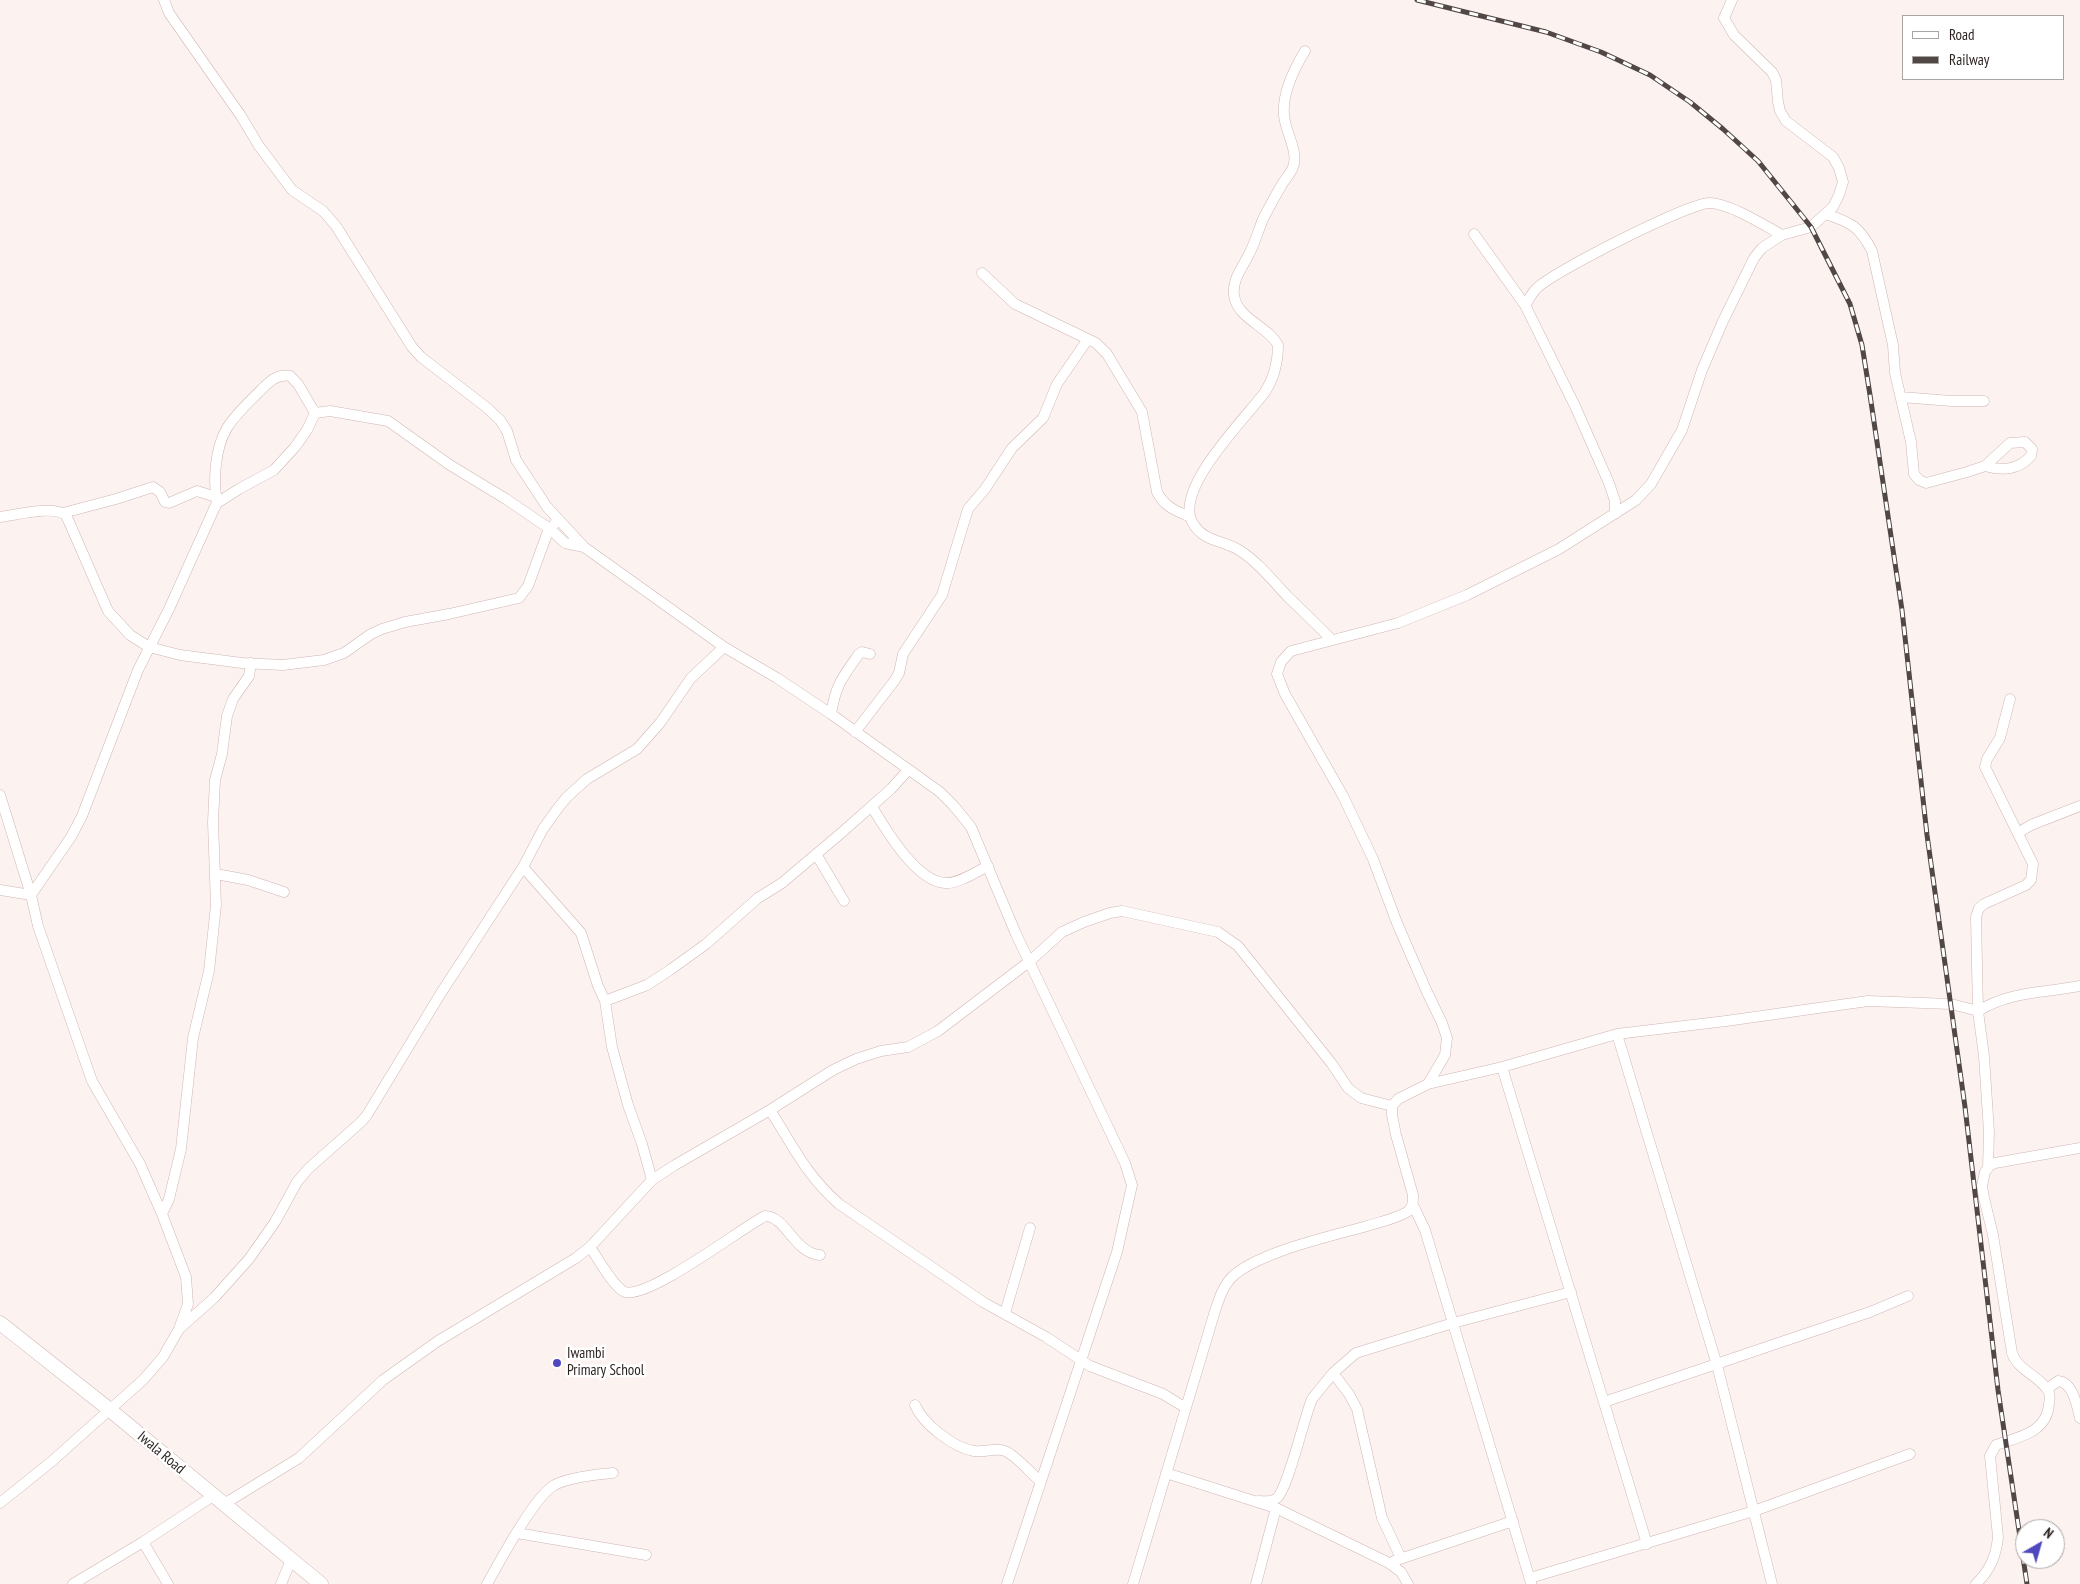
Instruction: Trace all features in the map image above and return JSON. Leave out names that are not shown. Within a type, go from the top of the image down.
[{"type":"street","points":[[164,0],[173,20],[241,116],[259,146],[292,190],[323,211],[336,226],[412,347],[500,420],[507,431],[516,460],[558,519],[584,547],[724,647],[777,678],[831,714],[940,792],[972,827],[1016,934],[1132,1181],[1129,1203],[1117,1252],[1007,1584]]},
{"type":"street","points":[[1428,1084],[1445,1055],[1447,1038],[1442,1023],[1426,992],[1396,923],[1364,841],[1343,796],[1285,694],[1277,674],[1281,662],[1291,651],[1398,623],[1467,595],[1559,549],[1636,500],[1651,484],[1682,430],[1702,370],[1742,280],[1762,248],[1782,235],[1811,227],[1833,207],[1843,182],[1833,157],[1786,121],[1780,111],[1776,80],[1772,72],[1734,35],[1725,22],[1724,14],[1732,0]]},
{"type":"street","points":[[1188,516],[1189,502],[1204,472],[1232,432],[1265,392],[1276,366],[1278,345],[1272,337],[1247,317],[1240,308],[1235,301],[1234,286],[1264,218],[1293,168],[1294,153],[1284,114],[1294,68],[1305,51]]},
{"type":"street","points":[[1525,304],[1536,288],[1556,275],[1637,232],[1703,204],[1716,204],[1748,216],[1782,235]]},
{"type":"street","points":[[1825,214],[1853,225],[1866,239],[1872,251],[1893,345],[1895,373],[1912,442],[1914,474],[1918,480],[1926,484],[1985,466]]},
{"type":"street","points":[[1474,234],[1525,304],[1579,414],[1612,493],[1615,514]]},
{"type":"street","points":[[982,274],[1015,304],[1096,343],[1107,354],[1138,404],[1145,421],[1157,492],[1166,506],[1188,516],[1202,534],[1209,539],[1230,544],[1255,562],[1332,640]]},
{"type":"street","points":[[855,732],[895,680],[903,654],[942,595],[968,509],[985,489],[1012,448],[1043,418],[1057,384],[1088,339]]},
{"type":"street","points":[[31,895],[71,837],[82,816],[138,670],[216,500],[215,479],[219,450],[227,428],[238,413],[271,380],[280,376],[290,376],[298,384],[315,413]]},
{"type":"street","points":[[1901,397],[1951,401],[1984,401]]},
{"type":"street","points":[[315,413],[330,411],[388,422],[450,465],[506,499],[565,543],[584,547]]},
{"type":"street","points":[[216,500],[274,470],[295,447],[307,430],[315,413]]},
{"type":"street","points":[[0,517],[50,511],[63,513],[153,487],[160,492],[165,502],[169,503],[197,491],[216,500]]},
{"type":"street","points":[[63,513],[68,517],[76,541],[108,611],[130,635],[150,647],[180,655],[283,665],[324,660],[344,653],[371,634],[405,622],[442,616],[519,598],[528,586],[550,530],[558,519]]},
{"type":"street","points":[[179,1329],[214,1298],[249,1259],[275,1222],[297,1182],[308,1169],[367,1115],[428,1014],[523,868],[543,829],[567,797],[587,779],[637,749],[660,723],[691,678],[724,647]]},
{"type":"street","points":[[831,714],[836,687],[841,678],[859,654],[862,652],[870,654]]},
{"type":"street","points":[[162,1214],[169,1199],[181,1149],[193,1038],[209,970],[216,905],[213,822],[215,780],[222,754],[226,716],[233,699],[248,676],[251,663]]},
{"type":"street","points":[[1988,1168],[1986,1164],[1988,1132],[1986,1077],[1978,1011],[1975,921],[1978,911],[1984,904],[2026,884],[2032,880],[2034,873],[2033,864],[1985,767],[1987,759],[2000,738],[2010,699]]},
{"type":"street","points":[[604,1001],[647,984],[706,944],[758,898],[782,883],[872,807],[908,770]]},
{"type":"street","points":[[0,795],[31,895],[38,926],[92,1081],[140,1164],[162,1214],[186,1277],[188,1288],[188,1304],[179,1329],[162,1357],[143,1380],[0,1503]]},
{"type":"street","points":[[2018,833],[2031,825],[2080,806]]},
{"type":"street","points":[[872,807],[910,861],[932,880],[947,883],[988,866]]},
{"type":"street","points":[[816,854],[844,901]]},
{"type":"street","points":[[523,868],[581,934],[604,1001],[612,1047],[628,1106],[642,1144],[652,1180]]},
{"type":"street","points":[[216,874],[248,880],[284,892]]},
{"type":"street","points":[[0,890],[31,895]]},
{"type":"street","points":[[73,1584],[218,1500],[298,1458],[383,1380],[438,1341],[552,1274],[590,1247],[652,1180],[706,1145],[770,1110],[833,1070],[856,1059],[881,1051],[908,1047],[938,1031],[1030,961],[1062,932],[1084,922],[1115,912],[1138,914],[1218,932],[1238,946],[1332,1064],[1348,1088],[1361,1098],[1392,1106]]},
{"type":"street","points":[[1910,1454],[1754,1511],[1531,1581],[1424,1230],[1413,1205],[1413,1196],[1396,1135],[1392,1106],[1398,1099],[1428,1084],[1502,1067],[1617,1034],[1868,1001],[1951,1004],[1978,1011],[2008,997],[2080,986]]},
{"type":"street","points":[[1617,1034],[1717,1365],[1772,1584]]},
{"type":"street","points":[[1502,1067],[1647,1544]]},
{"type":"street","points":[[770,1110],[806,1170],[820,1187],[839,1204],[967,1291],[1080,1360],[1102,1372],[1163,1394],[1186,1408]]},
{"type":"street","points":[[1976,1584],[1992,1564],[1998,1537],[1990,1464],[1992,1450],[1996,1445],[2029,1434],[2037,1429],[2049,1408],[2047,1389],[2018,1364],[2012,1353],[1993,1235],[1982,1186],[1988,1168],[1995,1163],[2080,1148]]},
{"type":"street","points":[[1133,1584],[1215,1311],[1224,1288],[1232,1277],[1247,1266],[1284,1250],[1399,1216],[1408,1211],[1413,1205]]},
{"type":"street","points":[[590,1247],[617,1287],[624,1292],[646,1289],[765,1216],[776,1220],[805,1251],[813,1255],[820,1255]]},
{"type":"street","points":[[1005,1313],[1030,1228]]},
{"type":"street","points":[[1258,1501],[1274,1500],[1282,1492],[1312,1399],[1333,1373],[1356,1353],[1453,1323],[1571,1292]]},
{"type":"street","points":[[1604,1402],[1870,1312],[1908,1296]]},
{"type":"street","name":"Iwala Road","points":[[1,1324],[110,1410],[321,1584]]},
{"type":"street","points":[[1333,1373],[1345,1388],[1357,1409],[1382,1518],[1400,1558]]},
{"type":"street","points":[[2047,1389],[2058,1381],[2066,1384],[2077,1405],[2080,1418]]},
{"type":"street","points":[[915,1405],[924,1420],[950,1440],[975,1451],[997,1450],[1006,1452],[1040,1481]]},
{"type":"street","points":[[1166,1472],[1276,1508],[1389,1563],[1401,1572],[1408,1584]]},
{"type":"street","points":[[487,1584],[517,1533],[546,1491],[555,1484],[596,1474],[613,1473]]},
{"type":"street","points":[[1256,1584],[1276,1508]]},
{"type":"street","points":[[1389,1563],[1513,1521]]},
{"type":"street","points":[[517,1533],[646,1555]]},
{"type":"street","points":[[143,1542],[168,1584]]},
{"type":"street","points":[[281,1584],[291,1560]]},
{"type":"railway","points":[[1417,0],[1546,32],[1601,52],[1650,75],[1690,102],[1758,161],[1811,227],[1850,304],[1862,345],[1902,610],[1927,835],[1965,1107],[1998,1390],[2027,1584]]},
{"type":"place","name":"Iwambi Primary School","points":[[557,1363]]}]
